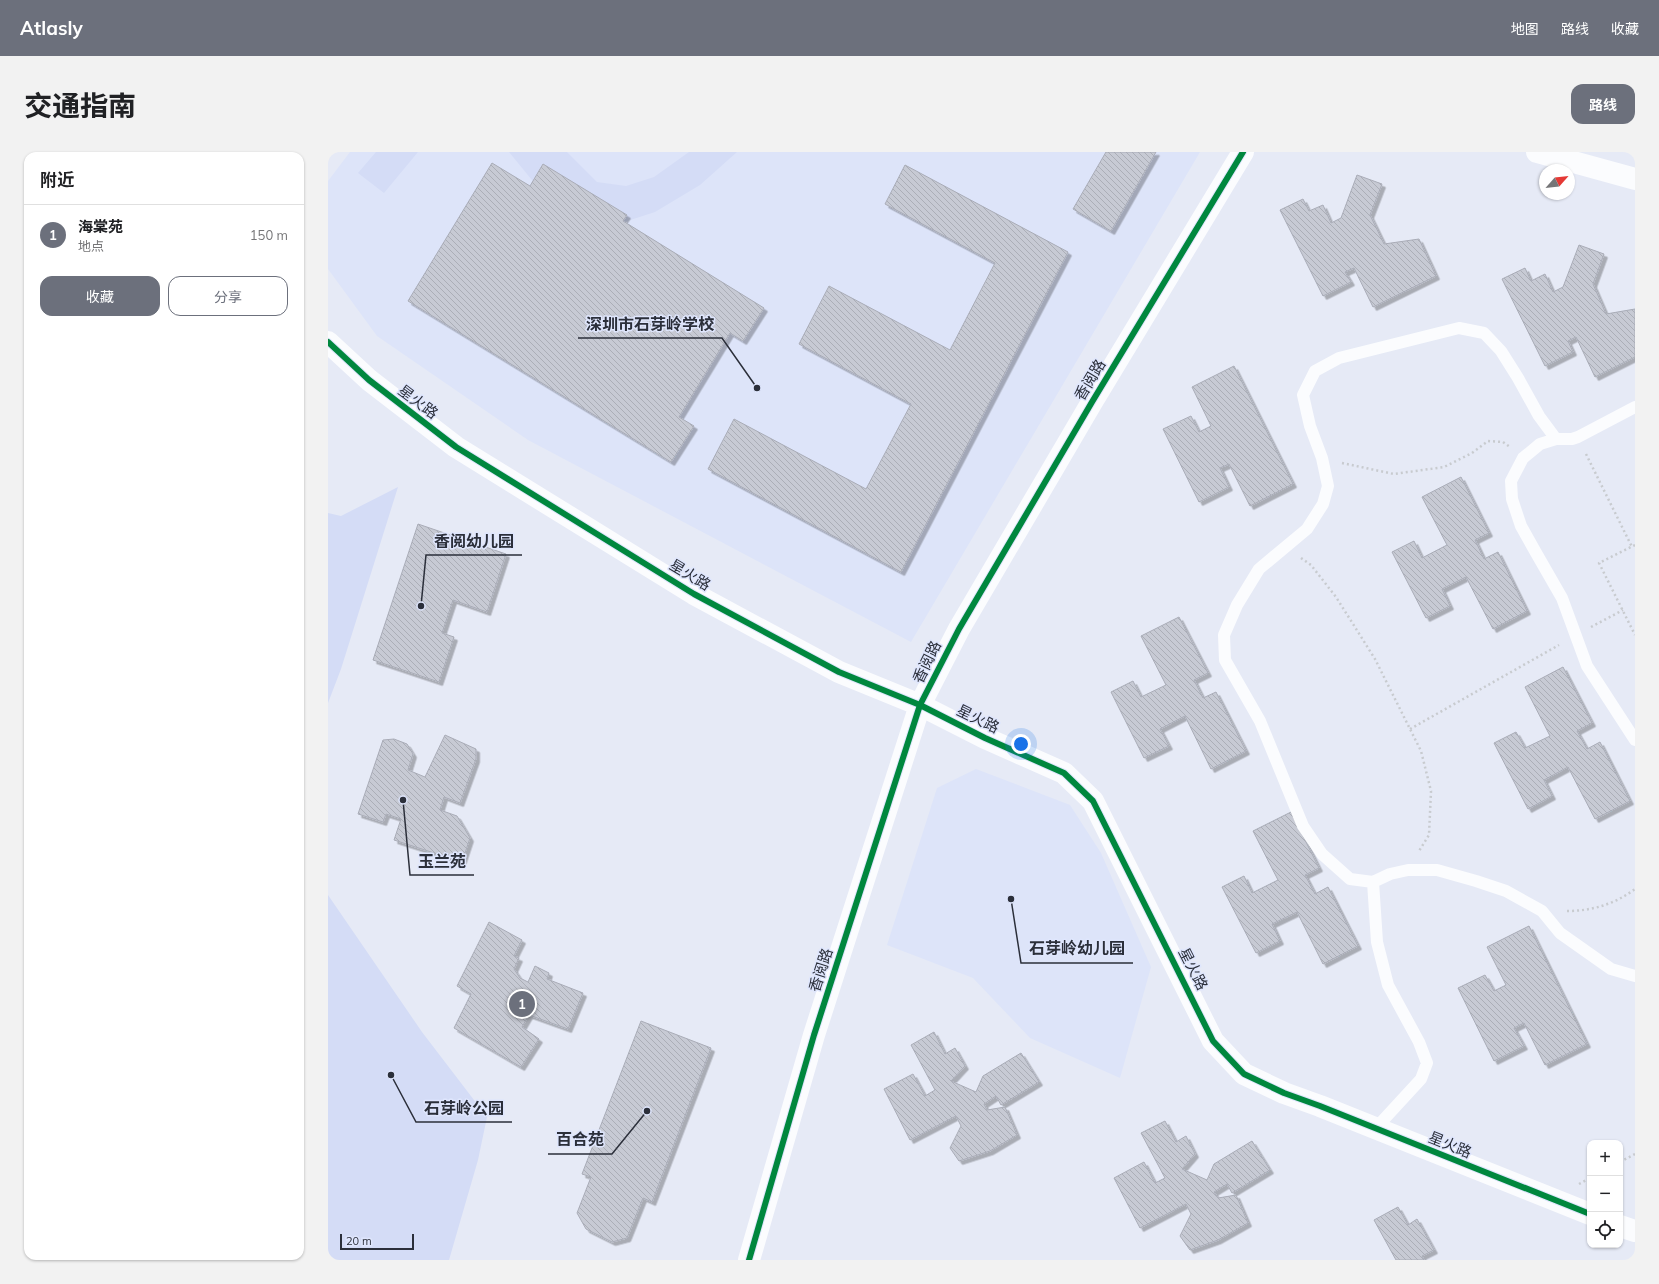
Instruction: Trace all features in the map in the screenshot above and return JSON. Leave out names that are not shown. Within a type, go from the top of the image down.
[{"type":"street","name":"香阅路","points":[[749,1260],[814,1035],[920,705],[958,629],[1092,402],[1243,152]]},
{"type":"street","points":[[1537,152],[1635,180]]},
{"type":"street","name":"星火路","points":[[328,342],[369,380],[456,447],[694,594],[839,672],[920,705],[985,738],[1064,773],[1093,801],[1214,1041],[1244,1074],[1284,1093],[1587,1213]]},
{"type":"street","points":[[1623,1227],[1635,1231]]},
{"type":"lane","points":[[1556,439],[1539,416],[1501,351],[1484,333],[1459,328],[1339,358],[1315,371],[1303,395],[1310,426],[1322,458],[1328,486],[1323,504],[1307,529],[1259,569],[1237,605],[1224,636],[1225,660],[1260,721],[1303,826],[1322,854],[1350,879],[1373,882],[1390,874],[1408,870],[1437,870],[1506,891],[1542,911],[1560,934],[1611,969],[1635,976]]},
{"type":"lane","points":[[1635,407],[1578,437],[1572,439],[1556,439],[1540,444],[1523,458],[1511,481],[1512,499],[1521,526],[1562,598],[1587,666],[1635,740]]},
{"type":"lane","points":[[1373,882],[1377,942],[1388,984],[1419,1042],[1427,1063],[1421,1078],[1376,1129]]},
{"type":"path","points":[[1578,437],[1632,547]]},
{"type":"path","points":[[1322,458],[1394,474],[1444,467],[1472,453],[1488,441],[1503,442],[1523,458]]},
{"type":"path","points":[[1635,545],[1599,563],[1635,635]]},
{"type":"path","points":[[1284,547],[1311,565],[1336,597],[1375,659],[1421,751],[1431,791],[1429,835],[1408,870]]},
{"type":"path","points":[[1410,728],[1623,610]]},
{"type":"path","points":[[1542,911],[1580,911],[1602,906],[1620,900],[1635,888]]},
{"type":"path","points":[[1623,1160],[1635,1154]]},
{"type":"shaded area","points":[[350,152],[1200,152],[911,642],[528,440],[377,336],[328,269],[328,181]]},
{"type":"shaded area","points":[[376,152],[418,152],[384,193],[358,173]]},
{"type":"shaded area","points":[[509,152],[567,152],[597,182],[626,186],[654,177],[689,152],[737,152],[700,185],[655,212],[618,224],[545,196]]},
{"type":"shaded area","points":[[398,487],[341,669],[328,703],[328,513],[341,516]]},
{"type":"shaded area","points":[[976,769],[1070,805],[1101,853],[1151,967],[1120,1078],[1030,1038],[973,978],[887,945],[937,788]]},
{"type":"shaded area","points":[[328,895],[422,1032],[487,1117],[478,1160],[449,1260],[328,1260]]},
{"type":"building","points":[[1106,152],[1156,152],[1111,231],[1073,209]]},
{"type":"building","points":[[492,163],[530,186],[543,164],[627,215],[623,221],[764,308],[743,341],[730,333],[679,417],[694,426],[671,462],[408,301]]},
{"type":"building","points":[[905,165],[1068,252],[901,572],[708,469],[734,419],[866,489],[911,404],[799,344],[829,286],[950,350],[995,263],[885,204]]},
{"type":"building","points":[[1357,175],[1382,184],[1370,215],[1384,244],[1419,239],[1436,276],[1373,307],[1354,268],[1345,272],[1351,282],[1323,296],[1280,210],[1303,199],[1309,211],[1323,205],[1331,223],[1341,218]]},
{"type":"building","points":[[1579,245],[1604,254],[1593,284],[1606,314],[1635,309],[1635,357],[1595,377],[1576,337],[1568,341],[1573,352],[1545,366],[1502,279],[1525,268],[1531,281],[1545,274],[1553,292],[1563,287]]},
{"type":"building","points":[[1234,366],[1293,484],[1250,506],[1229,464],[1220,468],[1229,487],[1199,502],[1163,429],[1191,416],[1199,432],[1211,426],[1192,387]]},
{"type":"building","points":[[1461,477],[1489,533],[1475,540],[1484,559],[1498,552],[1527,611],[1493,629],[1466,577],[1442,589],[1450,606],[1426,618],[1392,552],[1414,541],[1422,558],[1447,545],[1422,497]]},
{"type":"building","points":[[418,524],[506,554],[487,612],[453,600],[442,633],[454,637],[439,682],[373,660]]},
{"type":"building","points":[[1179,617],[1208,673],[1194,680],[1203,698],[1216,692],[1246,751],[1211,769],[1185,716],[1160,729],[1169,746],[1144,758],[1111,692],[1133,681],[1141,697],[1166,685],[1141,636]]},
{"type":"building","points":[[1563,667],[1592,723],[1577,731],[1587,749],[1600,742],[1630,801],[1595,819],[1568,767],[1544,780],[1552,796],[1528,809],[1494,743],[1516,732],[1525,748],[1550,736],[1525,687]]},
{"type":"building","points":[[445,735],[476,749],[476,759],[460,803],[444,797],[440,810],[457,816],[470,838],[462,862],[394,840],[401,819],[386,814],[383,822],[358,814],[383,740],[394,739],[407,744],[413,754],[408,770],[425,777]]},
{"type":"building","points":[[1291,812],[1319,868],[1305,875],[1315,894],[1328,887],[1358,946],[1323,964],[1297,912],[1272,924],[1280,941],[1256,953],[1222,887],[1244,876],[1252,893],[1278,880],[1253,831]]},
{"type":"building","points":[[489,922],[522,940],[514,956],[519,958],[514,969],[520,978],[528,982],[535,966],[549,973],[547,979],[583,993],[568,1029],[529,1015],[522,1027],[539,1039],[521,1067],[454,1028],[471,994],[457,986]]},
{"type":"building","points":[[1529,926],[1587,1044],[1545,1065],[1524,1023],[1514,1028],[1524,1046],[1494,1061],[1458,988],[1485,975],[1494,991],[1506,985],[1487,947]]},
{"type":"building","points":[[641,1021],[711,1048],[652,1202],[643,1198],[627,1238],[612,1242],[586,1229],[577,1213],[591,1177],[582,1174]]},
{"type":"building","points":[[934,1032],[945,1054],[955,1048],[965,1066],[951,1081],[976,1092],[983,1076],[1021,1053],[1039,1082],[1001,1105],[996,1096],[984,1104],[987,1110],[1005,1107],[1017,1135],[990,1151],[959,1161],[950,1148],[961,1126],[956,1116],[910,1140],[884,1089],[913,1074],[925,1096],[935,1090],[911,1045]]},
{"type":"building","points":[[1165,1121],[1176,1142],[1186,1136],[1195,1154],[1182,1169],[1207,1180],[1214,1164],[1252,1141],[1270,1170],[1232,1193],[1227,1184],[1214,1192],[1218,1198],[1236,1195],[1248,1223],[1218,1240],[1190,1250],[1180,1236],[1191,1214],[1186,1204],[1140,1228],[1114,1178],[1144,1162],[1155,1183],[1165,1178],[1141,1133]]},
{"type":"building","points":[[1398,1207],[1408,1225],[1417,1219],[1434,1250],[1422,1256],[1424,1260],[1396,1260],[1374,1220]]},
{"type":"cycle path","points":[[749,1260],[814,1035],[920,705],[959,629],[1092,402],[1243,152]]},
{"type":"cycle path","points":[[328,342],[369,380],[456,447],[694,594],[839,672],[920,705],[985,738],[1064,773],[1093,801],[1213,1041],[1244,1074],[1284,1093],[1587,1213]]},
{"type":"place","name":"深圳市石芽岭学校","points":[[757,388]]},
{"type":"place","name":"香阅幼儿园","points":[[421,606]]},
{"type":"place","name":"玉兰苑","points":[[403,800]]},
{"type":"place","name":"石芽岭幼儿园","points":[[1011,899]]},
{"type":"place","name":"海棠苑","points":[[522,1004]]},
{"type":"place","name":"石芽岭公园","points":[[391,1075]]},
{"type":"place","name":"百合苑","points":[[647,1111]]}]
